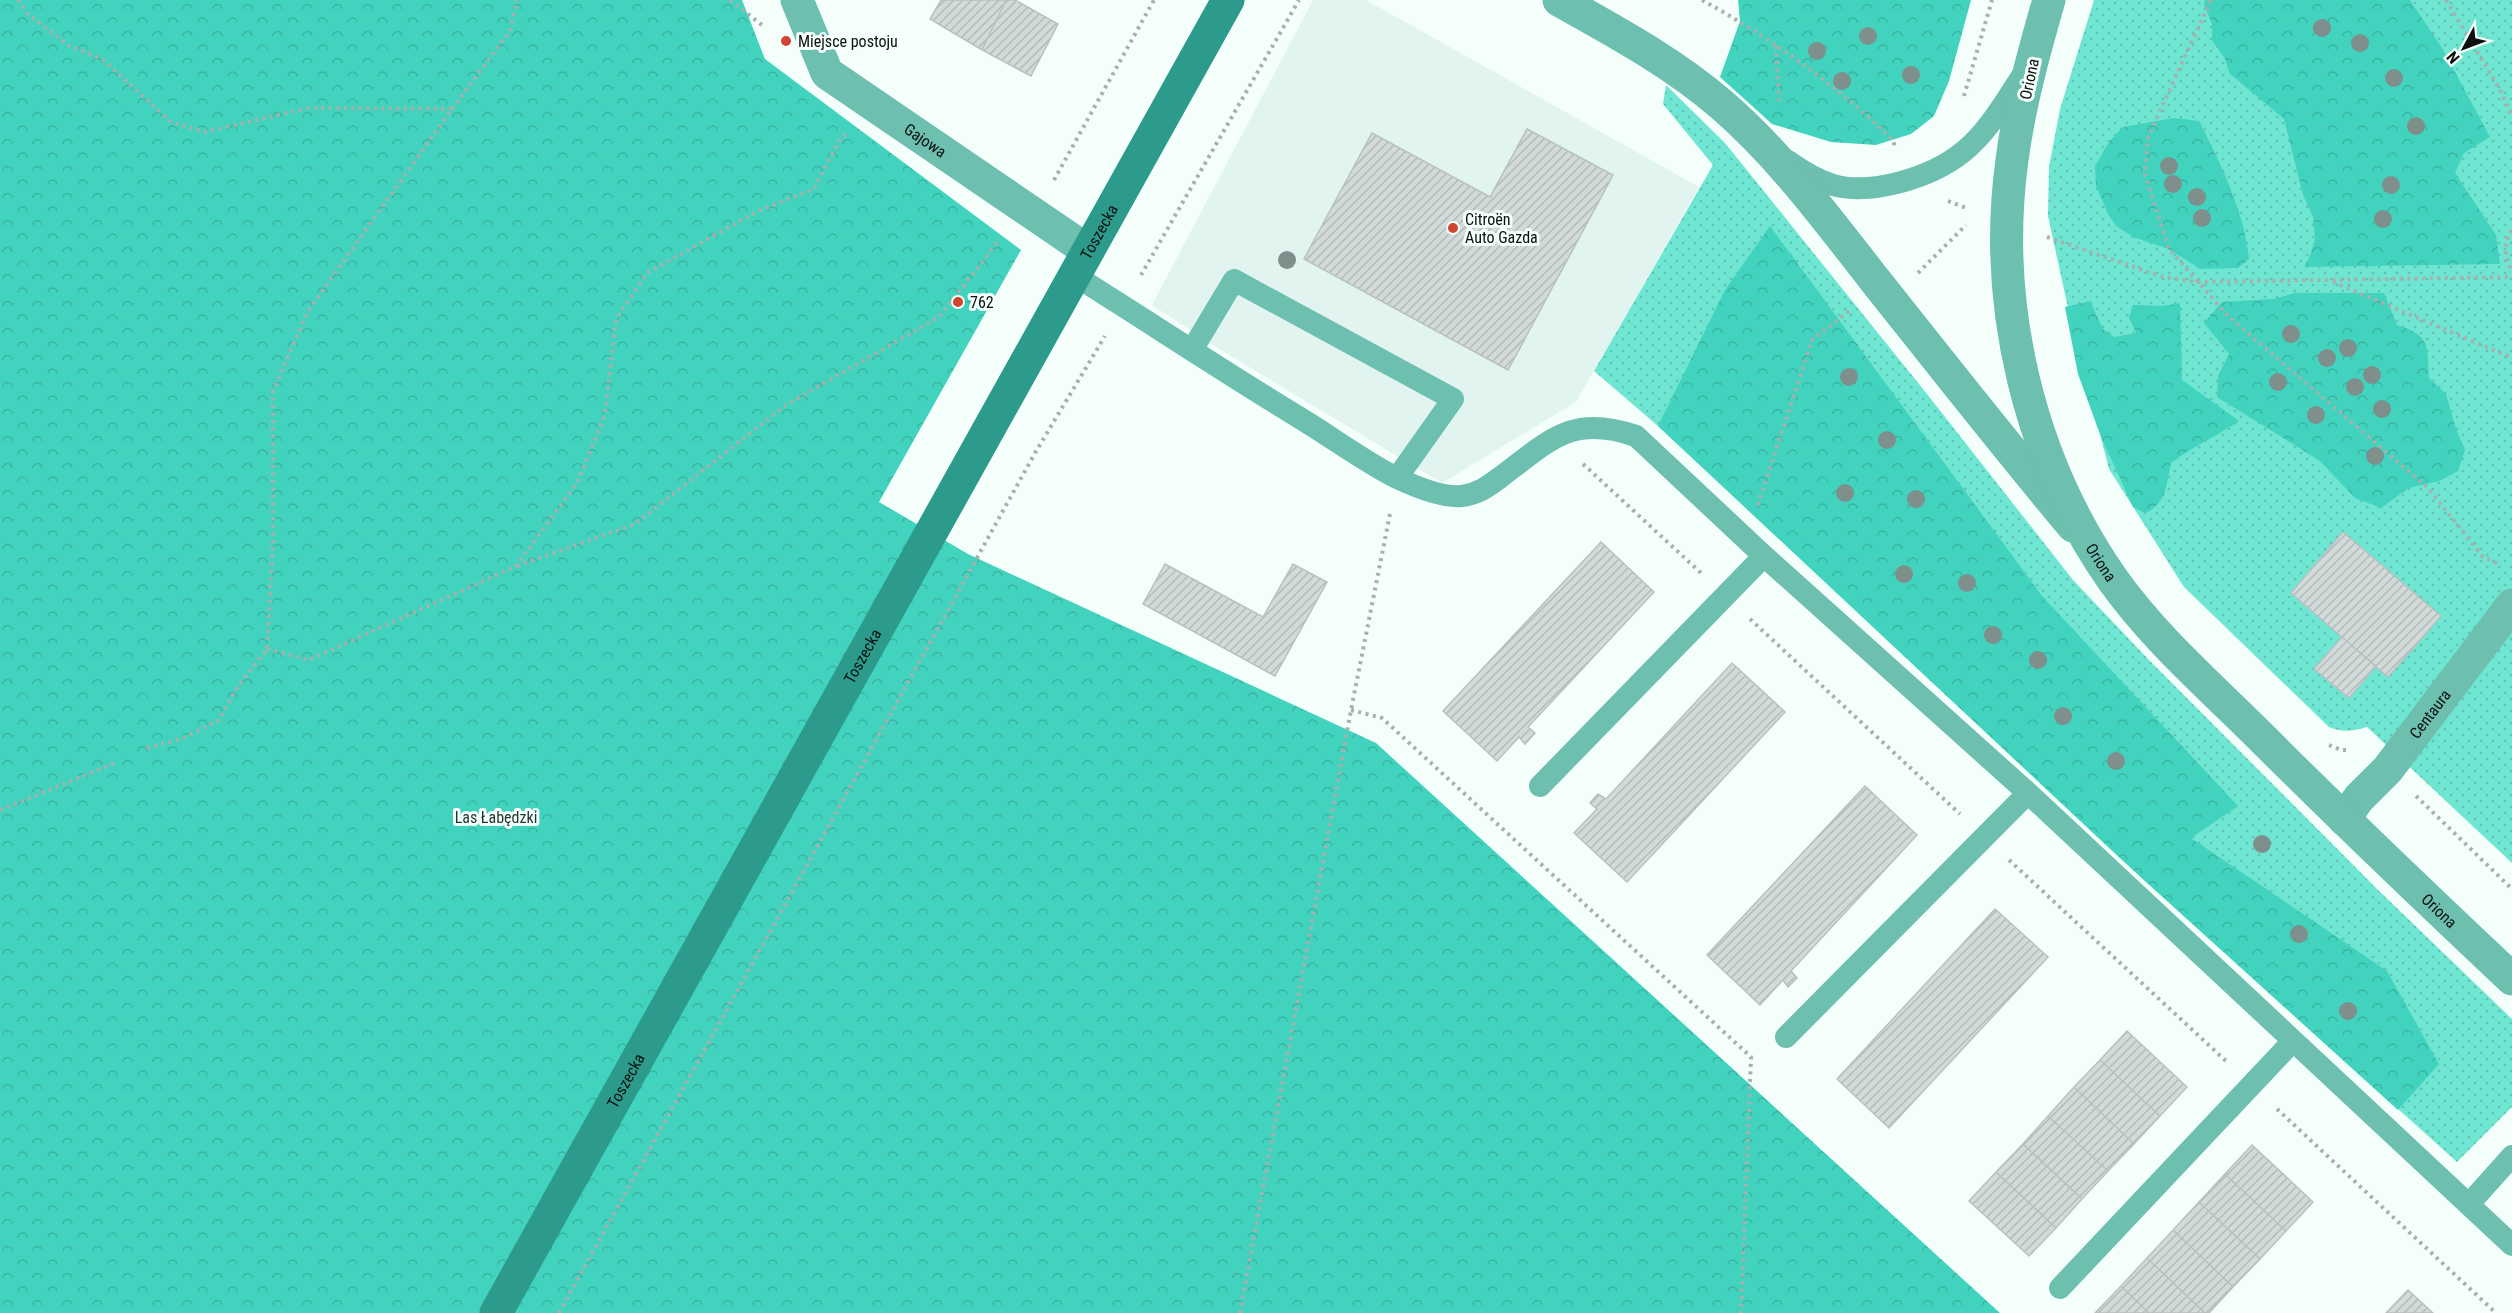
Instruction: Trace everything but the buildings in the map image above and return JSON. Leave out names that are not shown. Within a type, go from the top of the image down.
[{"type":"main road","name":"Toszecka","points":[[496,1313],[1228,0]]},
{"type":"street","name":"Gajowa","points":[[798,0],[827,73],[1030,211],[1081,263]]},
{"type":"street","points":[[1559,0],[1640,45],[1685,75],[1757,139],[1836,231],[2016,458],[2090,545]]},
{"type":"street","name":"Oriona","points":[[2049,0],[2032,60],[2012,159],[2006,260],[2009,297],[2032,414],[2055,478],[2090,545],[2114,581],[2148,622],[2344,819],[2512,980]]},
{"type":"street","name":"Centaura","points":[[2344,819],[2360,798],[2388,769],[2512,605]]},
{"type":"lane","points":[[1757,139],[1806,174],[1835,186],[1876,188],[1922,176],[1962,153],[1994,119],[2032,60]]},
{"type":"lane","points":[[1081,263],[1123,306],[1192,350],[1397,478],[1447,496],[1463,496],[1483,490],[1554,437],[1588,427],[1613,428],[1636,436],[1764,556],[2028,793],[2512,1245]]},
{"type":"lane","points":[[1192,350],[1234,280],[1453,399],[1397,478]]},
{"type":"lane","points":[[1540,786],[1764,556]]},
{"type":"lane","points":[[1786,1037],[2028,793]]},
{"type":"lane","points":[[2060,1288],[2292,1042]]},
{"type":"lane","points":[[2469,1204],[2512,1156]]},
{"type":"path","points":[[18,0],[28,14],[68,45],[102,59],[171,122],[205,132],[308,108],[452,109]]},
{"type":"path","points":[[143,749],[184,738],[219,720],[238,686],[267,649],[273,543],[273,391],[308,311],[510,31],[517,0]]},
{"type":"path","points":[[267,649],[309,660],[516,566],[635,524],[786,405],[939,317],[1030,211],[1154,0]]},
{"type":"path","points":[[559,1313],[1035,453],[1123,306],[1299,0]]},
{"type":"path","points":[[1702,0],[1740,21],[1776,45],[1855,103],[1893,140],[1898,153]]},
{"type":"path","points":[[1963,99],[1992,0]]},
{"type":"path","points":[[2211,0],[2148,136],[2145,174],[2169,249],[2228,316],[2428,488],[2483,557],[2502,566]]},
{"type":"path","points":[[2446,0],[2499,88],[2512,117]]},
{"type":"path","points":[[1776,45],[1777,93],[1783,111]]},
{"type":"path","points":[[516,566],[577,483],[605,415],[616,319],[647,273],[758,211],[814,189],[840,139],[884,112]]},
{"type":"path","points":[[1913,278],[1971,220]]},
{"type":"path","points":[[2512,230],[2506,242],[2505,252],[2512,271]]},
{"type":"path","points":[[2040,235],[2163,277],[2197,282],[2441,276],[2512,277]]},
{"type":"path","points":[[2331,280],[2512,358]]},
{"type":"path","points":[[1747,539],[1812,340],[1849,311]]},
{"type":"path","points":[[1554,437],[2496,1313]]},
{"type":"path","points":[[1240,1313],[1351,710],[1397,478]]},
{"type":"path","points":[[1351,710],[1382,718],[1751,1057],[1741,1313]]},
{"type":"path","points":[[2320,741],[2341,750],[2359,749]]},
{"type":"path","points":[[0,810],[115,763]]},
{"type":"path","points":[[2417,797],[2512,889]]},
{"type":"shaded area","points":[[1313,0],[1366,0],[1699,187],[1576,402],[1442,483],[1216,347],[1152,305]]},
{"type":"green space","name":"Las Łabędzki","points":[[0,0],[742,0],[765,59],[1021,250],[879,502],[968,554],[1376,743],[2000,1313],[0,1313]]},
{"type":"green space","points":[[1738,0],[1971,0],[1949,81],[1934,116],[1911,134],[1876,145],[1831,142],[1772,124],[1720,77],[1740,21]]},
{"type":"green space","points":[[2094,0],[2512,0],[2512,863],[2367,727],[2348,731],[2329,727],[2184,587],[2109,469],[2068,308],[2048,216],[2049,167],[2060,109]]},
{"type":"green space","points":[[2205,0],[2410,0],[2442,48],[2490,137],[2464,153],[2455,173],[2496,235],[2500,264],[2304,267],[2315,239],[2313,217],[2303,195],[2284,119],[2230,74],[2225,59],[2212,40],[2212,24],[2204,5]]},
{"type":"green space","points":[[1666,85],[1725,143],[2073,580],[2148,659],[2378,890],[2512,1019],[2512,1107],[2457,1162],[2124,862],[1658,426],[1594,371],[1713,165],[1663,104]]},
{"type":"green space","points":[[2174,118],[2199,121],[2223,171],[2237,206],[2247,242],[2249,259],[2238,268],[2200,269],[2169,249],[2133,237],[2116,226],[2096,186],[2095,166],[2109,142],[2123,127]]},
{"type":"green space","points":[[1770,226],[2042,596],[2238,806],[2191,838],[2387,971],[2439,1064],[2398,1110],[2145,881],[1658,426],[1725,290]]},
{"type":"green space","points":[[2295,293],[2384,293],[2397,325],[2416,333],[2425,343],[2429,378],[2446,394],[2465,450],[2458,471],[2439,481],[2409,488],[2381,508],[2355,498],[2320,461],[2217,397],[2218,376],[2229,354],[2204,323],[2222,302],[2273,299]]},
{"type":"green space","points":[[2090,301],[2103,329],[2114,337],[2136,333],[2129,318],[2133,305],[2162,306],[2180,303],[2182,380],[2239,421],[2171,463],[2167,485],[2161,499],[2145,513],[2133,507],[2101,437],[2078,374],[2065,307]]},
{"type":"place","name":"Miejsce postoju","points":[[786,41]]},
{"type":"place","name":"Citroën Auto Gazda","points":[[1453,228]]},
{"type":"place","name":"762","points":[[958,302]]}]
